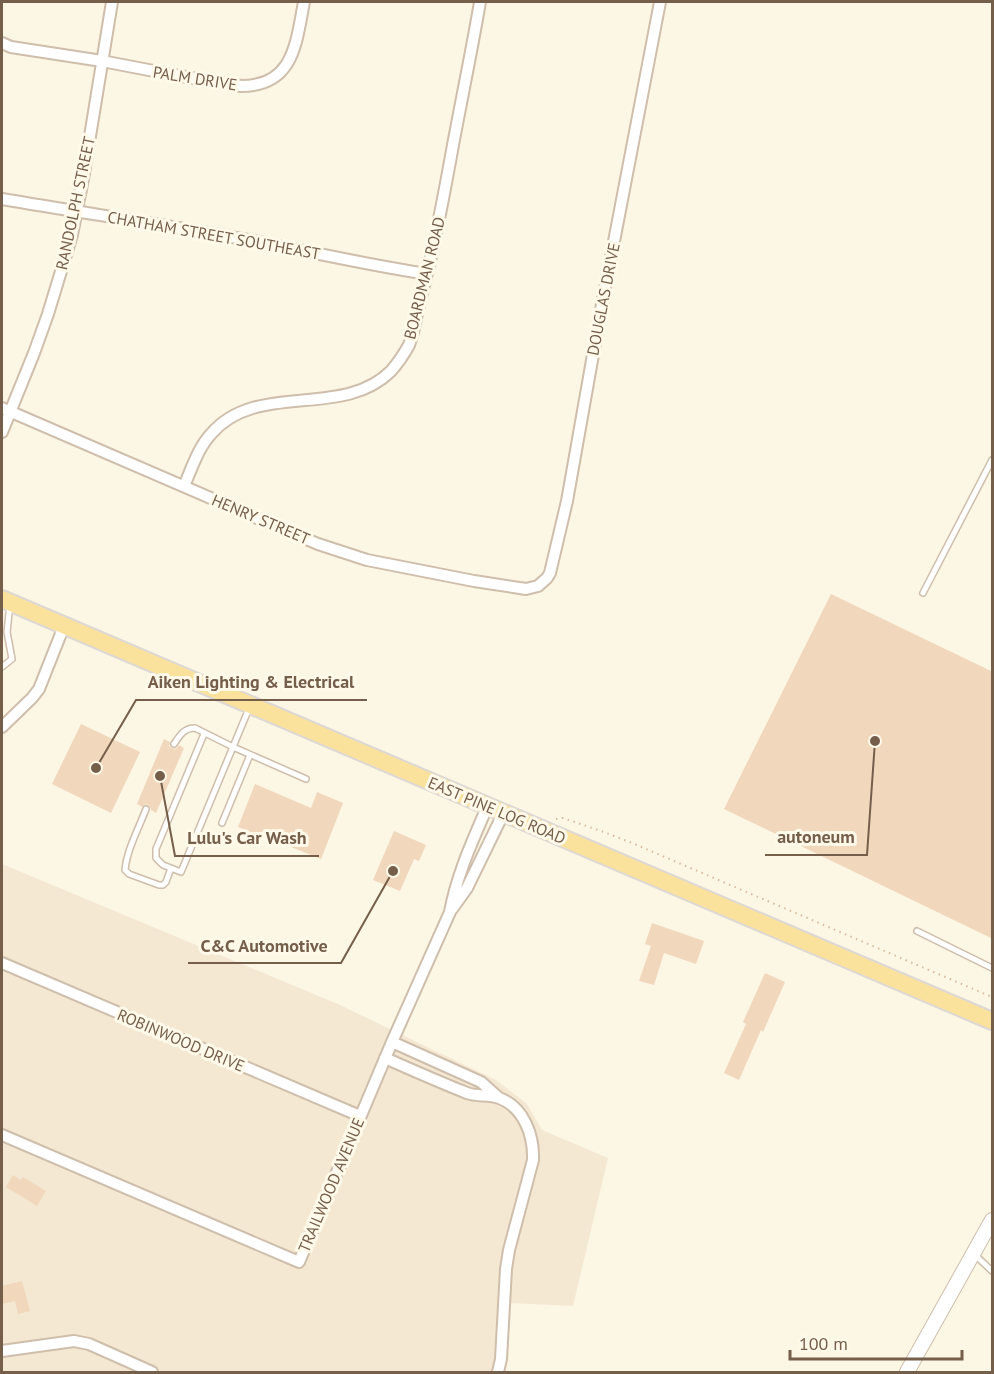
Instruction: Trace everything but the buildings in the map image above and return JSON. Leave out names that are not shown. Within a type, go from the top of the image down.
[{"type":"main road","name":"EAST PINE LOG ROAD","points":[[6,601],[993,1021]]},
{"type":"street","name":"RANDOLPH STREET","points":[[2,432],[6,410],[34,353],[48,314],[72,235],[112,2]]},
{"type":"street","name":"PALM DRIVE","points":[[2,43],[11,47],[241,86],[258,84],[281,72],[291,58],[304,2]]},
{"type":"street","name":"BOARDMAN ROAD","points":[[184,486],[203,444],[228,418],[259,406],[351,394],[372,385],[390,372],[409,344],[436,234],[480,2]]},
{"type":"street","name":"DOUGLAS DRIVE","points":[[532,588],[543,583],[550,573],[567,501],[660,2]]},
{"type":"street","name":"CHATHAM STREET SOUTHEAST","points":[[2,199],[245,239],[427,274]]},
{"type":"street","name":"HENRY STREET","points":[[6,410],[294,534],[342,552],[367,560],[433,574],[526,590],[532,588]]},
{"type":"street","points":[[2,727],[39,689],[64,626]]},
{"type":"street","name":"TRAILWOOD AVENUE","points":[[450,912],[453,893],[488,805]]},
{"type":"street","name":"TRAILWOOD AVENUE","points":[[2,1135],[299,1262],[385,1058],[450,912],[467,888],[504,812]]},
{"type":"street","name":"ROBINWOOD DRIVE","points":[[2,963],[360,1116]]},
{"type":"street","points":[[392,1042],[481,1083],[507,1102],[521,1116],[530,1132],[534,1150],[531,1170],[509,1250],[501,1359],[498,1372]]},
{"type":"street","points":[[385,1058],[471,1095],[499,1098]]},
{"type":"street","points":[[907,1372],[993,1220]]},
{"type":"street","points":[[2,1351],[74,1341],[89,1344],[152,1372]]},
{"type":"lane","points":[[923,593],[993,460]]},
{"type":"lane","points":[[2,667],[12,659],[7,632],[6,601]]},
{"type":"lane","points":[[204,734],[156,849],[156,858],[163,865],[181,872],[251,705]]},
{"type":"lane","points":[[174,744],[188,728],[195,728],[306,780]]},
{"type":"lane","points":[[222,823],[250,755]]},
{"type":"lane","points":[[146,808],[125,870],[129,874],[163,885],[171,868]]},
{"type":"lane","points":[[917,931],[993,968]]},
{"type":"lane","points":[[974,1253],[993,1271]]},
{"type":"path","points":[[554,819],[563,818],[613,835],[993,997]]},
{"type":"shaded area","points":[[2,864],[340,1005],[496,1080],[527,1104],[542,1130],[608,1158],[573,1306],[510,1303],[505,1372],[2,1372]]},
{"type":"place","name":"autoneum","points":[[875,741]]},
{"type":"place","name":"Aiken Lighting & Electrical","points":[[96,768]]},
{"type":"place","name":"Lulu's Car Wash","points":[[160,776]]},
{"type":"place","name":"C&C Automotive","points":[[393,871]]}]
